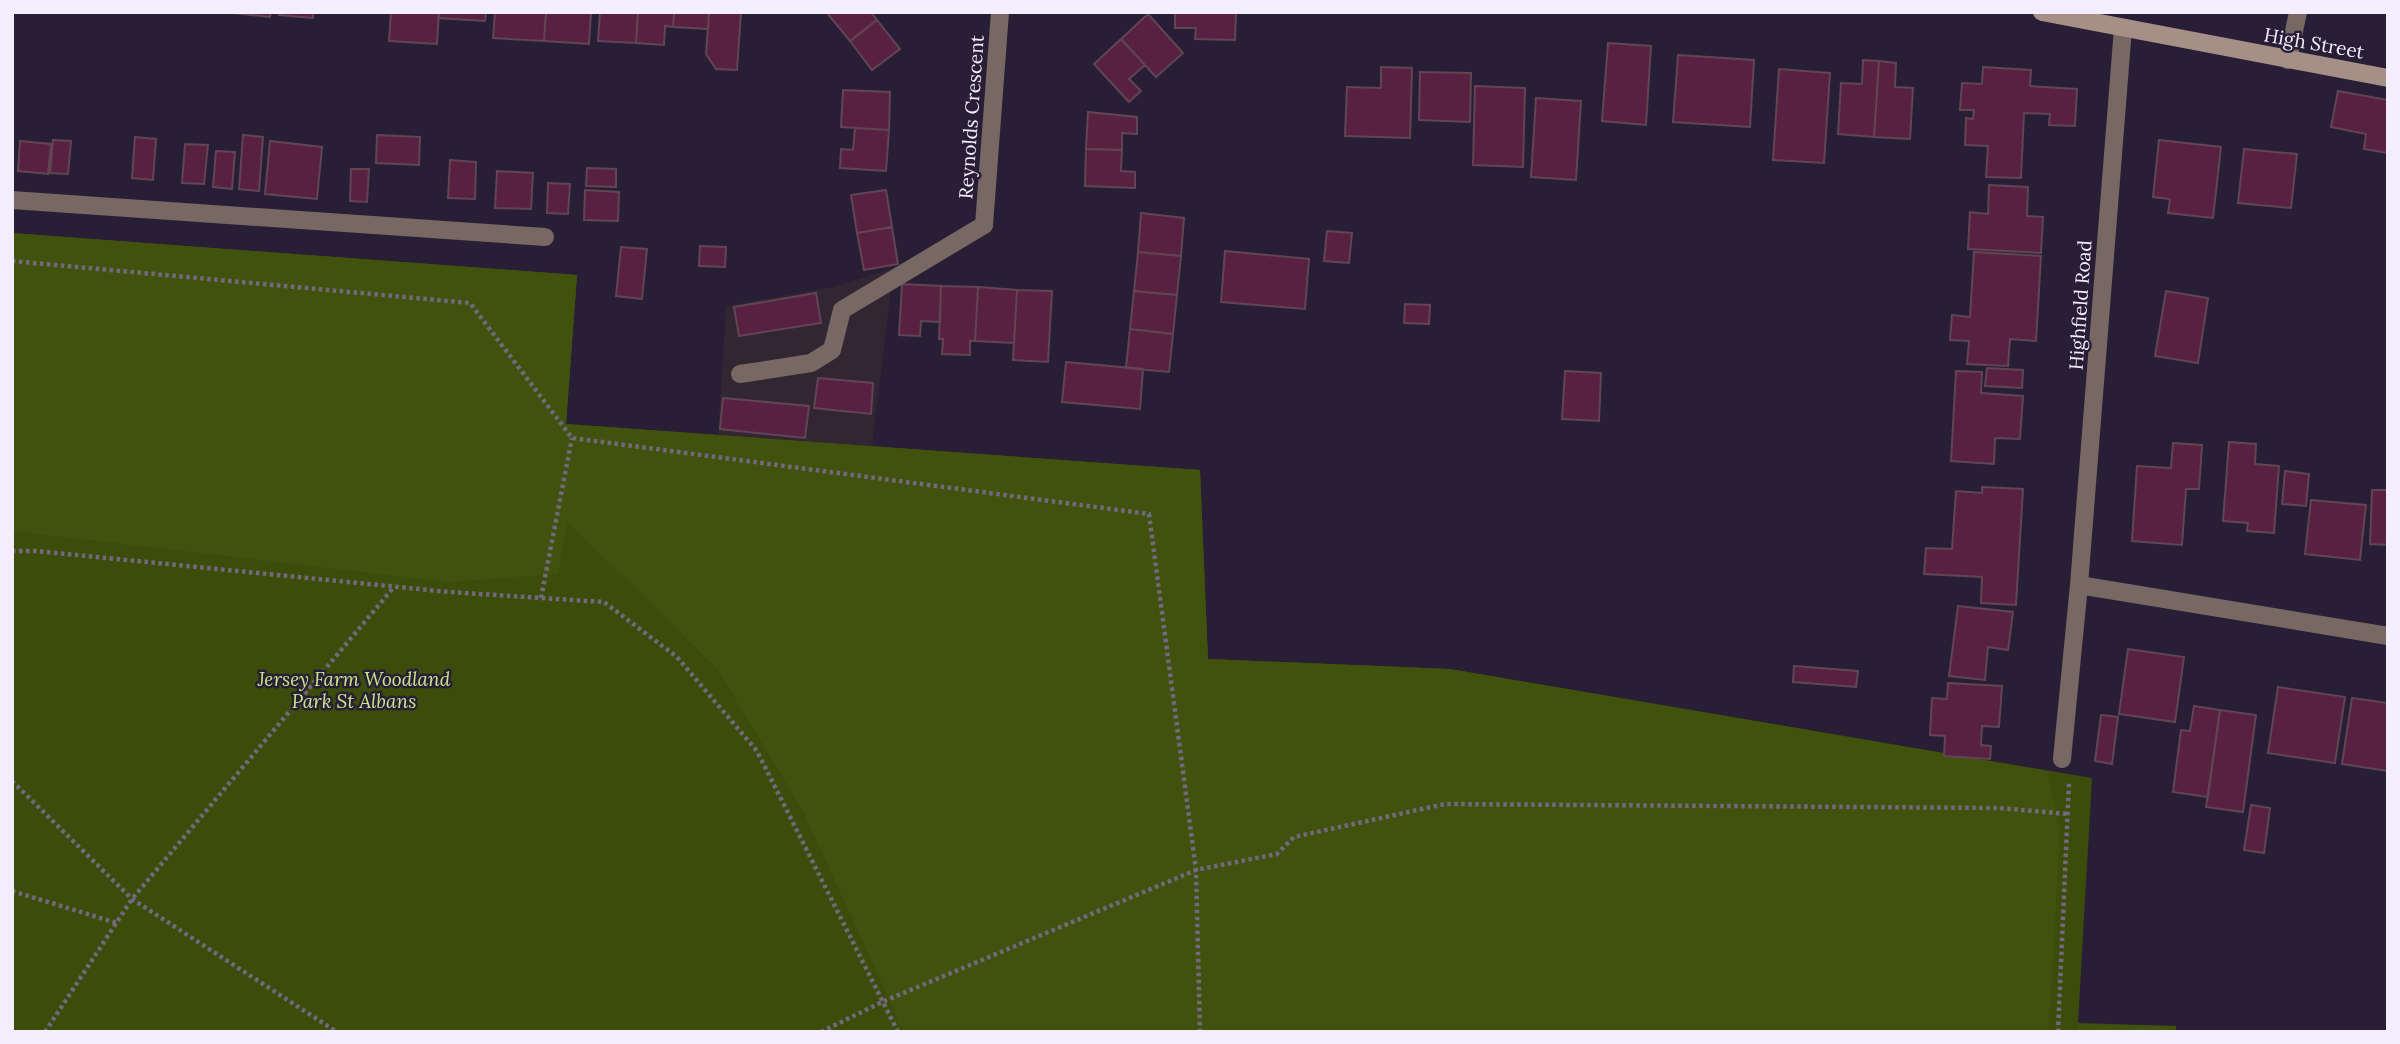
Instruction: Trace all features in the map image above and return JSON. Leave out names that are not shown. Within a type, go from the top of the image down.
[{"type":"main road","name":"High Street","points":[[2042,12],[2151,35],[2388,78]]},
{"type":"street","name":"Reynolds Crescent","points":[[740,374],[811,363],[832,350],[842,310],[984,225],[1000,12]]},
{"type":"street","points":[[2288,60],[2298,12]]},
{"type":"street","name":"Highfield Road","points":[[2062,759],[2079,585],[2123,29]]},
{"type":"street","points":[[12,200],[545,237]]},
{"type":"street","points":[[2079,585],[2388,636]]},
{"type":"path","points":[[12,261],[470,303],[572,438],[1149,514],[1196,870],[1199,1032]]},
{"type":"path","points":[[541,598],[572,438]]},
{"type":"path","points":[[12,551],[36,551],[394,587],[604,602],[677,657],[757,751],[898,1032]]},
{"type":"path","points":[[45,1032],[132,900],[394,587]]},
{"type":"path","points":[[2058,1032],[2069,814],[2069,775],[2062,759]]},
{"type":"path","points":[[12,782],[132,900],[337,1032]]},
{"type":"path","points":[[821,1032],[882,1002],[1196,870],[1277,854],[1294,837],[1445,804],[1999,808],[2069,814]]},
{"type":"path","points":[[12,891],[117,923]]},
{"type":"shaded area","points":[[935,243],[946,250],[891,289],[872,446],[718,435],[726,306],[833,287],[904,265]]},
{"type":"green space","name":"Jersey Farm Woodland Park St Albans","points":[[12,233],[577,275],[566,424],[1200,470],[1208,659],[1450,669],[2092,778],[2078,1023],[2176,1026],[2176,1032],[12,1032]]},
{"type":"green space","name":"Jersey Farm Woodland Park St Albans","points":[[12,233],[577,275],[566,424],[1200,470],[1208,659],[1450,669],[2047,771],[2060,827],[2049,1032],[904,1032],[803,811],[717,669],[567,521],[558,574],[447,582],[12,531]]},
{"type":"green space","points":[[2078,1024],[2176,1026],[2176,1032],[2077,1032]]},
{"type":"building","points":[[225,12],[271,12],[270,17]]},
{"type":"building","points":[[279,12],[313,12],[313,18],[279,15]]},
{"type":"building","points":[[391,12],[439,12],[437,44],[389,41]]},
{"type":"building","points":[[439,12],[486,12],[485,21],[438,18]]},
{"type":"building","points":[[495,12],[546,12],[544,41],[493,38]]},
{"type":"building","points":[[546,12],[591,12],[589,44],[544,41]]},
{"type":"building","points":[[600,12],[638,12],[636,43],[598,41]]},
{"type":"building","points":[[638,12],[674,12],[673,27],[665,26],[664,45],[636,43]]},
{"type":"building","points":[[674,12],[709,12],[708,29],[673,27]]},
{"type":"building","points":[[709,12],[741,12],[737,70],[716,69],[706,54]]},
{"type":"building","points":[[871,12],[877,20],[850,41],[827,13]]},
{"type":"building","points":[[1175,12],[1236,12],[1235,40],[1195,39],[1196,28],[1175,28]]},
{"type":"building","points":[[1148,14],[1183,53],[1156,77],[1121,39]]},
{"type":"building","points":[[877,20],[900,49],[872,70],[850,41]]},
{"type":"building","points":[[1121,39],[1145,65],[1129,79],[1141,91],[1129,102],[1094,64]]},
{"type":"building","points":[[1608,43],[1651,46],[1646,125],[1602,121]]},
{"type":"building","points":[[1678,55],[1754,60],[1750,127],[1673,122]]},
{"type":"building","points":[[1863,60],[1879,61],[1874,137],[1838,134],[1841,83],[1862,84]]},
{"type":"building","points":[[1879,61],[1896,63],[1895,87],[1913,88],[1910,139],[1874,137]]},
{"type":"building","points":[[1381,67],[1412,68],[1410,138],[1345,136],[1347,87],[1381,88]]},
{"type":"building","points":[[1983,67],[2031,70],[2030,86],[2077,89],[2075,126],[2049,125],[2050,114],[2024,113],[2021,178],[1986,177],[1988,146],[1965,145],[1966,118],[1973,119],[1974,110],[1960,110],[1962,83],[1982,84]]},
{"type":"building","points":[[1779,69],[1830,73],[1824,163],[1773,160]]},
{"type":"building","points":[[1420,72],[1471,73],[1470,122],[1419,120]]},
{"type":"building","points":[[1475,86],[1525,88],[1523,167],[1473,165]]},
{"type":"building","points":[[843,90],[890,92],[889,130],[841,127]]},
{"type":"building","points":[[2338,91],[2388,100],[2388,153],[2364,149],[2366,134],[2331,127]]},
{"type":"building","points":[[1536,98],[1581,101],[1576,180],[1531,177]]},
{"type":"building","points":[[1088,112],[1137,117],[1137,134],[1122,133],[1122,150],[1086,149]]},
{"type":"building","points":[[855,128],[889,130],[886,171],[840,168],[841,149],[853,150]]},
{"type":"building","points":[[243,135],[263,137],[259,191],[239,189]]},
{"type":"building","points":[[377,135],[420,137],[419,165],[376,163]]},
{"type":"building","points":[[135,137],[156,139],[153,180],[132,178]]},
{"type":"building","points":[[53,140],[71,141],[68,174],[50,173]]},
{"type":"building","points":[[2159,140],[2221,147],[2213,218],[2168,213],[2170,199],[2153,197]]},
{"type":"building","points":[[20,141],[51,144],[48,174],[18,171]]},
{"type":"building","points":[[270,141],[322,147],[317,199],[265,194]]},
{"type":"building","points":[[185,144],[208,145],[204,184],[182,183]]},
{"type":"building","points":[[1086,149],[1122,150],[1121,171],[1135,172],[1135,188],[1085,186]]},
{"type":"building","points":[[2244,149],[2297,154],[2291,208],[2238,203]]},
{"type":"building","points":[[216,151],[235,152],[232,189],[213,187]]},
{"type":"building","points":[[450,160],[476,162],[475,199],[448,198]]},
{"type":"building","points":[[587,168],[616,169],[616,187],[586,186]]},
{"type":"building","points":[[351,169],[369,169],[367,202],[350,201]]},
{"type":"building","points":[[497,171],[533,173],[531,209],[495,208]]},
{"type":"building","points":[[548,183],[570,184],[568,214],[547,213]]},
{"type":"building","points":[[1989,185],[2028,187],[2027,216],[2043,217],[2041,253],[1968,249],[1970,212],[1988,214]]},
{"type":"building","points":[[585,190],[619,192],[618,221],[584,220]]},
{"type":"building","points":[[886,190],[892,227],[857,233],[851,195]]},
{"type":"building","points":[[1141,213],[1184,218],[1181,256],[1138,252]]},
{"type":"building","points":[[892,227],[898,264],[864,270],[857,233]]},
{"type":"building","points":[[1327,231],[1352,233],[1349,263],[1324,261]]},
{"type":"building","points":[[700,246],[726,247],[725,267],[699,266]]},
{"type":"building","points":[[621,247],[647,249],[642,299],[616,296]]},
{"type":"building","points":[[1225,251],[1309,259],[1305,309],[1221,302]]},
{"type":"building","points":[[1138,252],[1181,256],[1177,295],[1134,291]]},
{"type":"building","points":[[1974,252],[2041,256],[2036,341],[2010,339],[2008,366],[1967,364],[1969,341],[1950,340],[1952,315],[1970,317]]},
{"type":"building","points":[[902,284],[941,286],[940,322],[921,321],[920,336],[899,335]]},
{"type":"building","points":[[941,286],[978,287],[975,341],[970,341],[970,355],[942,354],[943,339],[939,339]]},
{"type":"building","points":[[978,287],[1017,290],[1014,343],[975,341]]},
{"type":"building","points":[[1017,290],[1052,291],[1048,362],[1013,360]]},
{"type":"building","points":[[1134,291],[1177,295],[1173,334],[1130,329]]},
{"type":"building","points":[[2166,291],[2208,298],[2198,363],[2155,356]]},
{"type":"building","points":[[816,293],[821,323],[739,336],[734,307]]},
{"type":"building","points":[[1405,304],[1430,305],[1429,324],[1404,323]]},
{"type":"building","points":[[1130,329],[1173,334],[1169,372],[1126,368]]},
{"type":"building","points":[[1066,362],[1143,369],[1140,409],[1062,402]]},
{"type":"building","points":[[1987,368],[2023,370],[2022,388],[1985,386]]},
{"type":"building","points":[[1565,371],[1601,373],[1599,421],[1562,419]]},
{"type":"building","points":[[1956,371],[1982,372],[1981,393],[2023,396],[2020,439],[1995,438],[1994,464],[1951,461]]},
{"type":"building","points":[[818,378],[873,383],[871,414],[814,408]]},
{"type":"building","points":[[723,398],[809,406],[805,438],[720,429]]},
{"type":"building","points":[[2229,442],[2256,444],[2255,464],[2279,466],[2274,533],[2247,531],[2248,523],[2223,521]]},
{"type":"building","points":[[2173,443],[2202,445],[2199,489],[2186,489],[2182,545],[2132,541],[2137,466],[2171,468]]},
{"type":"building","points":[[2285,471],[2309,474],[2306,506],[2282,504]]},
{"type":"building","points":[[1982,487],[2023,489],[2016,605],[1981,603],[1982,577],[1924,574],[1926,548],[1952,549],[1956,491],[1982,493]]},
{"type":"building","points":[[2372,490],[2388,490],[2388,545],[2370,544]]},
{"type":"building","points":[[2311,500],[2366,505],[2360,560],[2305,554]]},
{"type":"building","points":[[1958,606],[2013,612],[2008,650],[1988,647],[1985,680],[1949,676]]},
{"type":"building","points":[[2128,649],[2184,657],[2175,722],[2119,714]]},
{"type":"building","points":[[1794,666],[1858,671],[1856,687],[1793,682]]},
{"type":"building","points":[[1948,683],[2002,686],[1999,727],[1982,726],[1981,745],[1991,746],[1990,759],[1944,756],[1945,736],[1930,735],[1932,698],[1947,699]]},
{"type":"building","points":[[2278,687],[2345,697],[2335,763],[2268,753]]},
{"type":"building","points":[[2352,698],[2388,703],[2388,771],[2342,764]]},
{"type":"building","points":[[2194,706],[2220,710],[2208,797],[2173,792],[2181,730],[2190,731]]},
{"type":"building","points":[[2220,710],[2256,715],[2243,812],[2206,807]]},
{"type":"building","points":[[2101,715],[2118,717],[2112,764],[2095,761]]},
{"type":"building","points":[[2251,805],[2270,808],[2264,853],[2244,850]]}]
